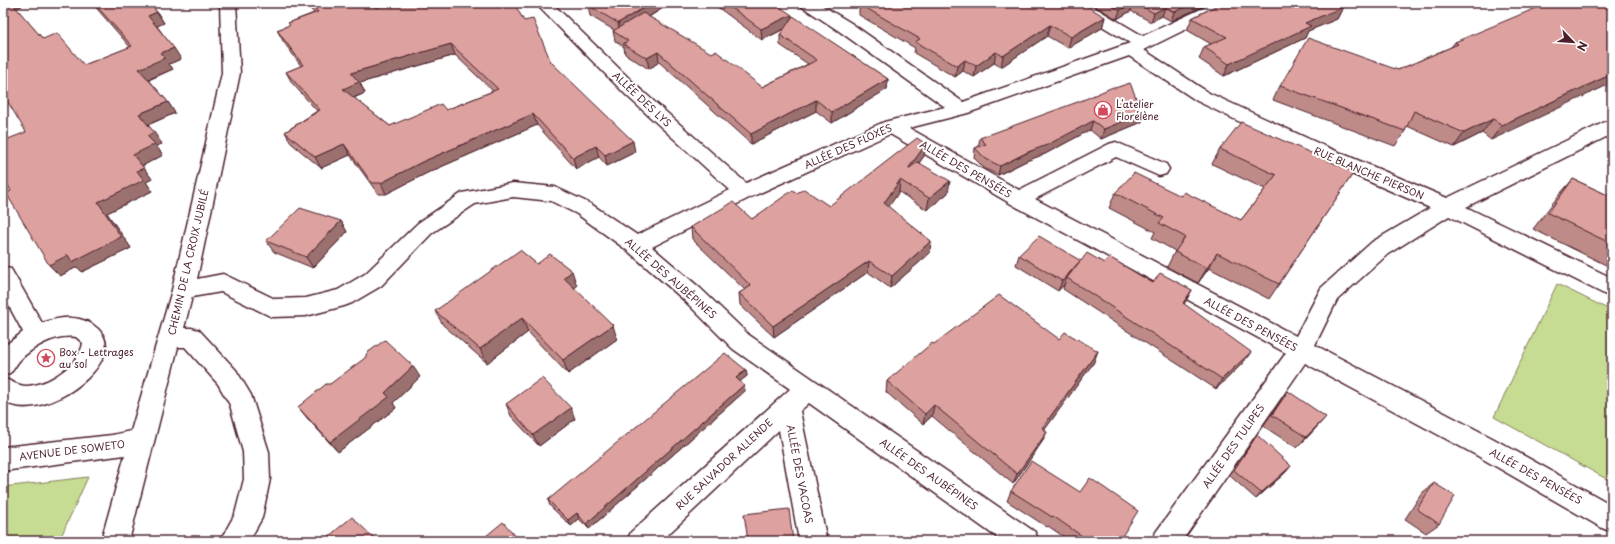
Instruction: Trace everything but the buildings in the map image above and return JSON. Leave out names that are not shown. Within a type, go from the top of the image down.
[{"type":"street","name":"CHEMIN DE LA CROIX JUBILÉ","points":[[115,541],[183,290],[231,72],[228,3]]},
{"type":"street","name":"ALLÉE DES LYS","points":[[543,3],[633,92],[744,192]]},
{"type":"street","points":[[807,3],[845,27],[961,109]]},
{"type":"street","name":"RUE BLANCHE PIERSON","points":[[1075,3],[1137,47],[1154,69],[1203,97],[1316,150],[1448,207],[1612,288]]},
{"type":"street","name":"ALLÉE DES FLOXES","points":[[636,245],[744,192],[891,126],[961,109],[1137,47],[1227,3]]},
{"type":"street","name":"ALLÉE DES PENSÉES","points":[[891,126],[1020,200],[1485,447],[1612,519]]},
{"type":"street","name":"ALLÉE DES TULIPES","points":[[1166,541],[1301,350],[1328,294],[1380,248],[1448,207],[1612,126]]},
{"type":"street","points":[[1020,200],[1030,192],[1116,149],[1159,169]]},
{"type":"street","name":"ALLÉE DES AUBÉPINES","points":[[183,290],[223,283],[272,308],[306,306],[344,297],[373,280],[425,228],[469,198],[513,190],[555,194],[584,209],[636,245],[692,294],[741,342],[1025,541]]},
{"type":"street","points":[[3,275],[37,335]]},
{"type":"street","points":[[3,366],[12,354],[23,344],[37,335],[53,329],[68,326],[82,328],[90,333],[95,342],[93,353],[87,365],[75,376],[59,387],[44,393],[29,396],[16,396],[6,392],[3,388]]},
{"type":"street","points":[[170,338],[191,338],[227,377],[242,403],[256,452],[257,479],[248,518],[234,541]]},
{"type":"street","name":"RUE SALVADOR ALLENDE","points":[[641,541],[808,388]]},
{"type":"street","name":"ALLÉE DES VACOAS","points":[[788,406],[813,541]]},
{"type":"street","name":"AVENUE DE SOWETO","points":[[3,459],[112,446],[142,440]]},
{"type":"green space","points":[[1557,284],[1612,311],[1612,482],[1494,417]]},
{"type":"green space","points":[[88,477],[59,541],[3,541],[3,487]]},
{"type":"place","name":"L'atelier Florélène","points":[[1103,110]]},
{"type":"place","name":"Box - Lettrages au sol","points":[[46,358]]}]
